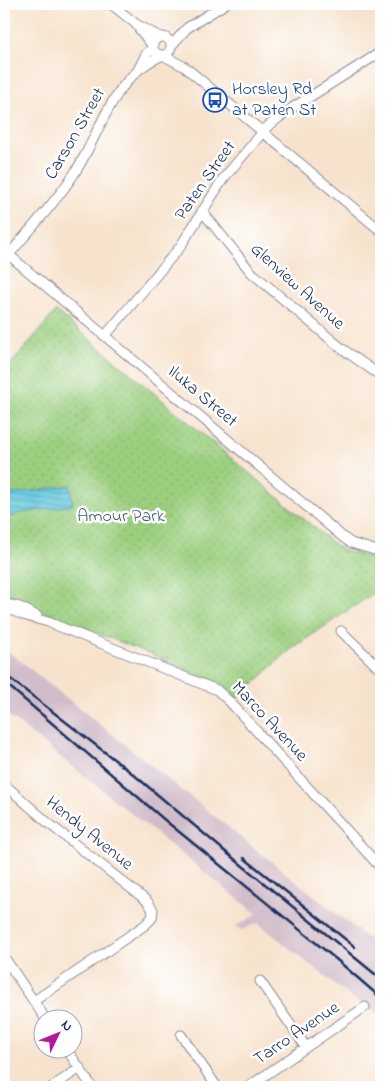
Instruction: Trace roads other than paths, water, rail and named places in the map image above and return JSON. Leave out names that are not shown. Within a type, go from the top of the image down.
[{"type":"street","points":[[111,4],[136,24],[169,40],[171,47],[185,67]]},
{"type":"street","points":[[152,47],[155,40],[187,28],[224,4]]},
{"type":"street","points":[[136,24],[155,53],[185,67],[381,231]]},
{"type":"street","points":[[162,56],[169,52],[187,28]]},
{"type":"street","name":"Carson Street","points":[[6,258],[74,174],[109,105],[138,70],[152,47]]},
{"type":"street","name":"Paten Street","points":[[105,336],[180,247],[223,179],[263,131],[289,110],[381,52]]},
{"type":"street","name":"Carson Street","points":[[138,70],[162,56]]},
{"type":"street","name":"Glenview Avenue","points":[[202,211],[250,272],[341,348],[381,376]]},
{"type":"street","name":"Iluka Street","points":[[6,258],[105,336],[344,538],[352,543],[381,552]]},
{"type":"street","name":"Marco Avenue","points":[[4,603],[28,611],[46,621],[192,679],[222,693],[381,868]]},
{"type":"street","name":"Marco Avenue","points":[[4,607],[23,616],[46,621]]},
{"type":"street","points":[[341,631],[381,670]]},
{"type":"street","name":"Hendy Avenue","points":[[4,784],[47,822],[158,909],[145,925],[34,1001]]},
{"type":"street","points":[[4,958],[39,1008]]},
{"type":"street","points":[[260,981],[306,1047]]},
{"type":"street","name":"Tarro Avenue","points":[[248,1087],[364,1008]]},
{"type":"street","points":[[181,1035],[217,1087]]},
{"type":"street","points":[[73,1058],[92,1087]]},
{"type":"street","points":[[52,1087],[80,1068]]},
{"type":"water","points":[[70,485],[73,505],[15,514],[10,517],[7,495]]},
{"type":"railway","points":[[4,674],[133,774],[381,979]]},
{"type":"railway","points":[[4,682],[167,822],[381,998]]},
{"type":"railway","points":[[244,858],[355,947]]},
{"type":"place","name":"Horsley Rd at Paten St","points":[[215,100]]},
{"type":"park label","name":"Amour Park","points":[[121,517]]}]
